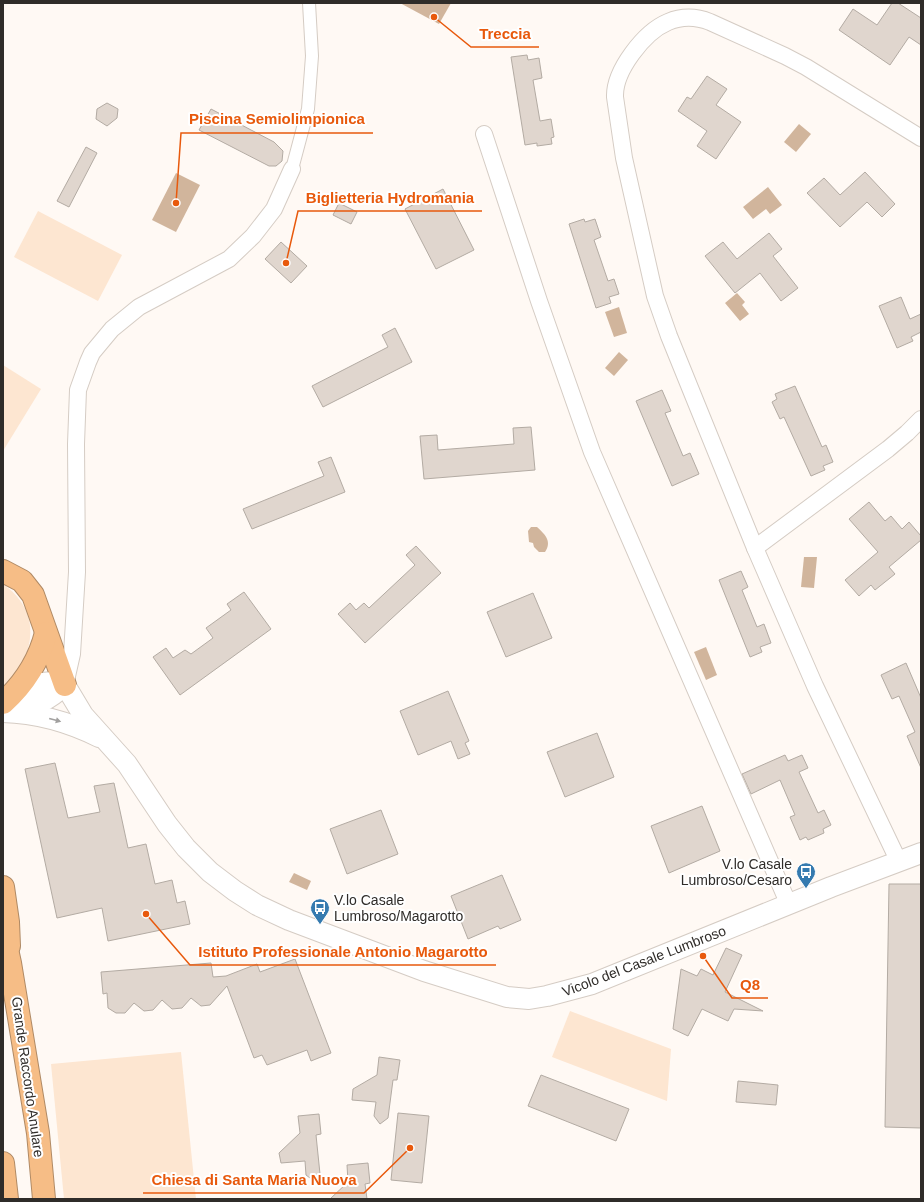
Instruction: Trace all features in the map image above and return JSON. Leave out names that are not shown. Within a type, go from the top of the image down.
[{"type":"highway","points":[[7,573],[26,585],[33,595],[65,685]]},
{"type":"highway","points":[[3,704],[29,674],[42,647],[46,633]]},
{"type":"highway","points":[[3,887],[8,922],[10,963]]},
{"type":"highway","name":"Grande Raccordo Anulare","points":[[3,931],[10,963],[38,1133],[44,1199]]},
{"type":"highway","points":[[3,1163],[7,1199]]},
{"type":"street","points":[[3,711],[39,703],[51,697],[65,685],[72,654],[77,572],[76,444],[78,390],[88,362],[92,353],[112,329],[139,307],[229,259],[253,236],[274,209],[292,169],[308,108],[312,56],[308,3]]},
{"type":"street","points":[[899,862],[815,686],[755,548],[669,336],[655,296],[624,158],[614,97],[616,83],[630,56],[654,31],[662,25],[673,21],[688,17],[698,18],[710,22],[795,61],[921,138]]},
{"type":"street","points":[[484,134],[539,301],[592,452],[788,905]]},
{"type":"street","points":[[755,548],[888,449],[907,434],[921,419]]},
{"type":"street","points":[[3,704],[36,684],[50,681],[65,685]]},
{"type":"street","name":"Vicolo del Casale Lumbroso","points":[[65,685],[83,715],[127,764],[167,824],[186,848],[214,875],[242,896],[264,909],[289,920],[424,971],[499,995],[529,999],[580,988],[921,853]]},
{"type":"street","points":[[3,711],[34,715],[55,720],[74,726],[105,740]]},
{"type":"shaded area","points":[[400,3],[451,3],[439,24]]},
{"type":"shaded area","points":[[799,124],[811,134],[796,152],[784,142]]},
{"type":"shaded area","points":[[176,173],[200,185],[176,232],[152,220]]},
{"type":"shaded area","points":[[768,187],[782,205],[770,214],[766,209],[753,219],[743,207]]},
{"type":"shaded area","points":[[38,211],[122,255],[98,301],[14,257]]},
{"type":"shaded area","points":[[737,293],[745,302],[742,305],[749,314],[740,321],[725,303]]},
{"type":"shaded area","points":[[619,307],[627,333],[614,337],[605,312]]},
{"type":"shaded area","points":[[619,352],[628,360],[614,376],[605,368]]},
{"type":"shaded area","points":[[3,365],[41,389],[3,451]]},
{"type":"shaded area","points":[[531,527],[537,527],[547,539],[548,545],[545,552],[539,552],[534,547],[533,543],[529,542],[528,531]]},
{"type":"shaded area","points":[[804,557],[817,557],[814,588],[801,587]]},
{"type":"shaded area","points":[[3,584],[12,591],[25,608],[30,628],[30,638],[24,660],[15,674],[3,686]]},
{"type":"shaded area","points":[[706,647],[717,675],[706,680],[694,652]]},
{"type":"shaded area","points":[[294,873],[311,881],[307,890],[289,882]]},
{"type":"shaded area","points":[[570,1011],[671,1049],[667,1101],[552,1057]]},
{"type":"shaded area","points":[[181,1052],[196,1199],[64,1199],[51,1064]]},
{"type":"building","points":[[892,3],[898,3],[921,18],[921,45],[909,37],[890,65],[839,30],[853,9],[877,25]]},
{"type":"building","points":[[527,55],[528,60],[539,58],[542,78],[533,80],[540,121],[551,119],[554,137],[551,138],[552,144],[537,146],[537,143],[525,145],[511,57]]},
{"type":"building","points":[[707,76],[727,89],[716,105],[741,122],[716,159],[697,146],[707,131],[678,111],[687,97],[691,99]]},
{"type":"building","points":[[107,103],[118,109],[117,118],[107,126],[96,119],[97,109]]},
{"type":"building","points":[[211,109],[274,142],[283,151],[282,161],[276,166],[269,166],[199,130]]},
{"type":"building","points":[[86,147],[97,153],[69,207],[57,201]]},
{"type":"building","points":[[865,172],[895,204],[882,217],[867,202],[840,227],[807,193],[824,178],[840,195]]},
{"type":"building","points":[[443,189],[474,250],[436,269],[405,209]]},
{"type":"building","points":[[339,203],[357,212],[351,224],[333,215]]},
{"type":"building","points":[[584,219],[585,222],[595,219],[601,237],[594,240],[608,281],[614,279],[619,294],[609,297],[611,303],[596,308],[569,224]]},
{"type":"building","points":[[769,233],[782,249],[773,256],[798,288],[781,301],[760,273],[735,293],[705,256],[723,242],[737,259]]},
{"type":"building","points":[[281,242],[307,266],[291,283],[265,259]]},
{"type":"building","points":[[901,297],[910,319],[921,314],[921,332],[911,337],[913,341],[897,348],[879,306]]},
{"type":"building","points":[[395,328],[412,362],[323,407],[312,386],[388,347],[382,335]]},
{"type":"building","points":[[795,386],[822,447],[826,445],[833,462],[823,466],[825,470],[811,476],[784,417],[780,419],[772,402],[777,399],[775,394]]},
{"type":"building","points":[[662,390],[671,411],[665,413],[683,456],[690,453],[699,474],[672,486],[636,401]]},
{"type":"building","points":[[531,427],[535,470],[424,479],[420,436],[437,435],[438,450],[514,444],[513,428]]},
{"type":"building","points":[[331,457],[345,492],[252,529],[243,509],[324,476],[318,462]]},
{"type":"building","points":[[869,502],[885,521],[891,516],[902,529],[909,522],[921,536],[921,540],[889,567],[895,574],[875,590],[871,585],[859,596],[845,580],[878,552],[849,519]]},
{"type":"building","points":[[416,546],[441,573],[365,643],[338,614],[350,603],[356,610],[364,603],[369,608],[415,565],[406,555]]},
{"type":"building","points":[[741,571],[748,587],[742,590],[757,627],[764,624],[771,643],[760,647],[762,652],[750,657],[719,580]]},
{"type":"building","points":[[244,592],[271,629],[180,695],[153,657],[166,648],[173,658],[185,650],[191,654],[213,638],[206,628],[231,610],[227,604]]},
{"type":"building","points":[[533,593],[552,638],[506,657],[487,612]]},
{"type":"building","points":[[906,663],[921,698],[921,768],[907,736],[915,732],[899,696],[892,699],[881,675]]},
{"type":"building","points":[[448,691],[469,741],[465,743],[470,754],[458,759],[451,741],[418,755],[400,711]]},
{"type":"building","points":[[597,733],[614,777],[565,797],[547,752]]},
{"type":"building","points":[[785,755],[788,761],[802,755],[808,768],[799,772],[818,813],[824,810],[831,825],[823,829],[824,833],[808,840],[806,837],[800,840],[790,817],[795,815],[780,780],[751,794],[742,774]]},
{"type":"building","points":[[55,763],[68,818],[100,812],[94,786],[114,783],[128,848],[146,844],[155,884],[172,880],[177,903],[185,901],[190,924],[108,941],[102,908],[57,918],[25,769]]},
{"type":"building","points":[[702,806],[720,851],[669,873],[651,826]]},
{"type":"building","points":[[381,810],[398,854],[347,874],[330,829]]},
{"type":"building","points":[[502,875],[521,920],[500,929],[498,926],[468,939],[451,896]]},
{"type":"building","points":[[889,884],[921,884],[921,1128],[885,1127]]},
{"type":"building","points":[[726,948],[742,955],[725,992],[763,1011],[734,1009],[728,1021],[702,1009],[688,1036],[673,1029],[681,969],[697,976],[701,969],[713,975]]},
{"type":"building","points":[[295,959],[331,1053],[311,1061],[307,1050],[267,1065],[262,1055],[254,1058],[227,986],[210,1005],[201,1006],[191,998],[182,1008],[172,1009],[162,1000],[153,1010],[144,1011],[134,1003],[125,1013],[116,1013],[108,1008],[107,993],[103,994],[101,972],[211,963],[213,977],[226,976],[257,964],[260,972]]},
{"type":"building","points":[[379,1057],[400,1060],[397,1080],[393,1080],[388,1118],[380,1124],[374,1116],[376,1102],[352,1100],[353,1089],[377,1075]]},
{"type":"building","points":[[541,1075],[629,1109],[616,1141],[528,1106]]},
{"type":"building","points":[[738,1081],[778,1085],[776,1105],[736,1102]]},
{"type":"building","points":[[398,1113],[429,1116],[422,1183],[391,1180]]},
{"type":"building","points":[[319,1114],[321,1134],[316,1135],[320,1174],[314,1181],[306,1175],[305,1161],[281,1163],[279,1153],[300,1133],[298,1116]]},
{"type":"building","points":[[368,1163],[370,1183],[365,1184],[367,1199],[330,1199],[348,1182],[347,1165]]},
{"type":"place","name":"Treccia","points":[[434,17]]},
{"type":"place","name":"Piscina Semiolimpionica","points":[[176,203]]},
{"type":"place","name":"Biglietteria Hydromania","points":[[286,263]]},
{"type":"place","name":"V.lo Casale Lumbroso/Cesaro","points":[[806,889]]},
{"type":"place","name":"Istituto Professionale Antonio Magarotto","points":[[146,914]]},
{"type":"place","name":"V.lo Casale Lumbroso/Magarotto","points":[[320,925]]},
{"type":"place","name":"Q8","points":[[703,956]]},
{"type":"place","name":"Chiesa di Santa Maria Nuova","points":[[410,1148]]}]
